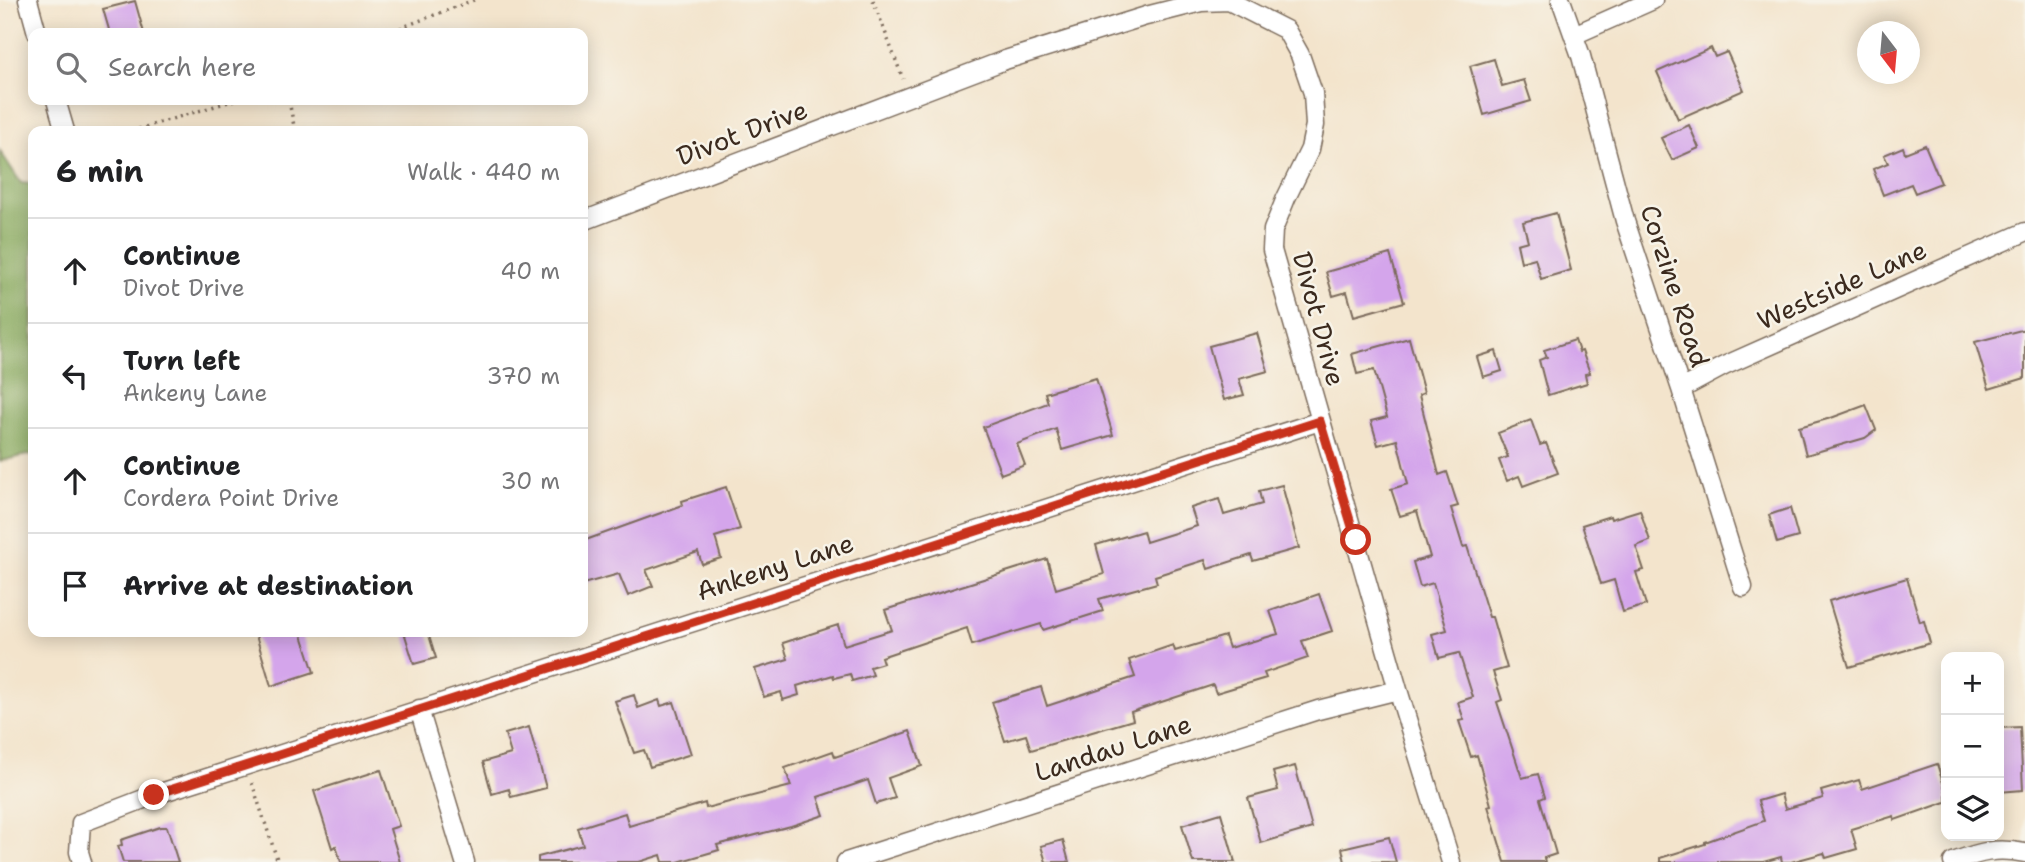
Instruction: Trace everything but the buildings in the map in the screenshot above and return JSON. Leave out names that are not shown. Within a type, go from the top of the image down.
[{"type":"street","points":[[27,0],[35,28]]},
{"type":"street","name":"Corzine Road","points":[[1561,0],[1574,35],[1625,221],[1743,587]]},
{"type":"street","points":[[1574,35],[1653,0]]},
{"type":"street","name":"Divot Drive","points":[[588,219],[1005,60],[1146,16],[1201,2],[1229,1],[1286,30],[1300,55],[1313,93],[1315,125],[1310,149],[1273,230],[1272,250],[1398,690],[1451,862]]},
{"type":"street","points":[[57,105],[64,126]]},
{"type":"street","name":"Westside Lane","points":[[1681,388],[1724,366],[2025,232]]},
{"type":"street","name":"Ankeny Lane","points":[[82,862],[79,852],[81,823],[154,795],[1320,421]]},
{"type":"street","name":"Landau Lane","points":[[846,862],[1318,710],[1398,690]]},
{"type":"street","points":[[419,709],[465,862]]},
{"type":"street","points":[[1953,862],[1976,853],[2000,849],[2025,853]]},
{"type":"path","points":[[400,28],[474,0]]},
{"type":"path","points":[[873,0],[911,96]]},
{"type":"path","points":[[149,126],[218,105]]},
{"type":"path","points":[[290,105],[294,126]]},
{"type":"path","points":[[247,764],[278,862]]},
{"type":"green space","points":[[0,151],[21,183],[28,184],[28,455],[0,461]]},
{"type":"route","points":[[154,795],[1320,421],[1356,540]]}]
